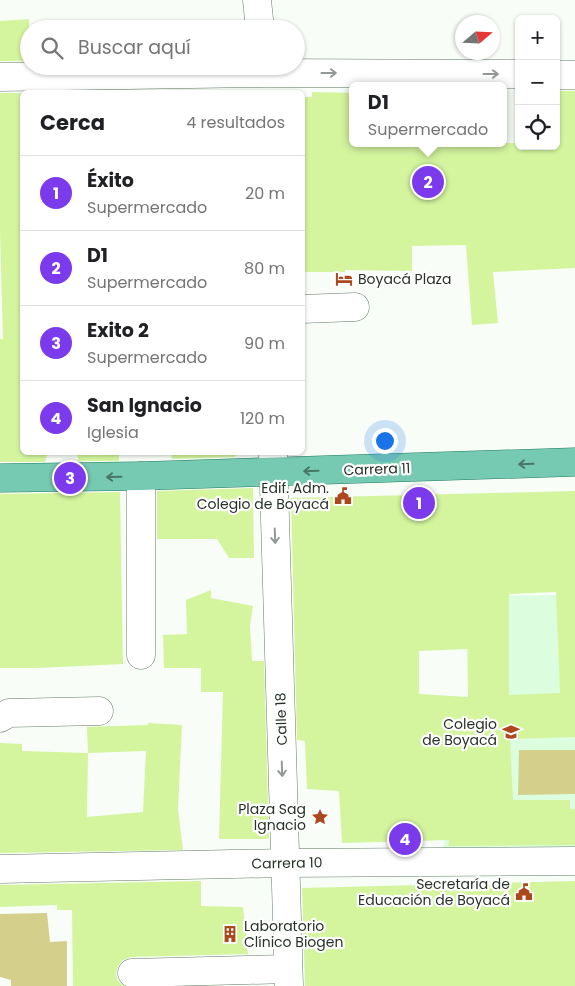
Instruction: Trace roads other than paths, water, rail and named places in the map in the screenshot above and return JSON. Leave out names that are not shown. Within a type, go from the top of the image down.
[{"type":"main road","name":"Carrera 11","points":[[0,478],[141,476],[273,462],[575,462]]},
{"type":"street","points":[[258,0],[259,20]]},
{"type":"street","points":[[0,77],[264,77],[515,74]]},
{"type":"street","points":[[560,75],[575,75]]},
{"type":"street","points":[[305,309],[355,307]]},
{"type":"street","name":"Calle 18","points":[[273,462],[288,978]]},
{"type":"street","points":[[141,476],[141,655]]},
{"type":"street","points":[[0,718],[9,713],[99,711]]},
{"type":"street","name":"Carrera 10","points":[[0,869],[285,863],[575,861]]},
{"type":"street","points":[[132,974],[288,978]]},
{"type":"place","name":"D1","points":[[428,182]]},
{"type":"place","name":"Boyacá Plaza","points":[[344,279]]},
{"type":"place","name":"Exito 2","points":[[70,478]]},
{"type":"place","name":"Edif. Adm. Colegio de Boyacá","points":[[343,496]]},
{"type":"place","name":"Éxito","points":[[419,503]]},
{"type":"place","name":"Colegio de Boyacá","points":[[511,732]]},
{"type":"place","name":"Plaza Sag Ignacio","points":[[320,817]]},
{"type":"place","name":"San Ignacio","points":[[405,839]]},
{"type":"place","name":"Secretaría de Educación de Boyacá","points":[[524,892]]},
{"type":"place","name":"Laboratorio Clínico Biogen","points":[[230,934]]}]
